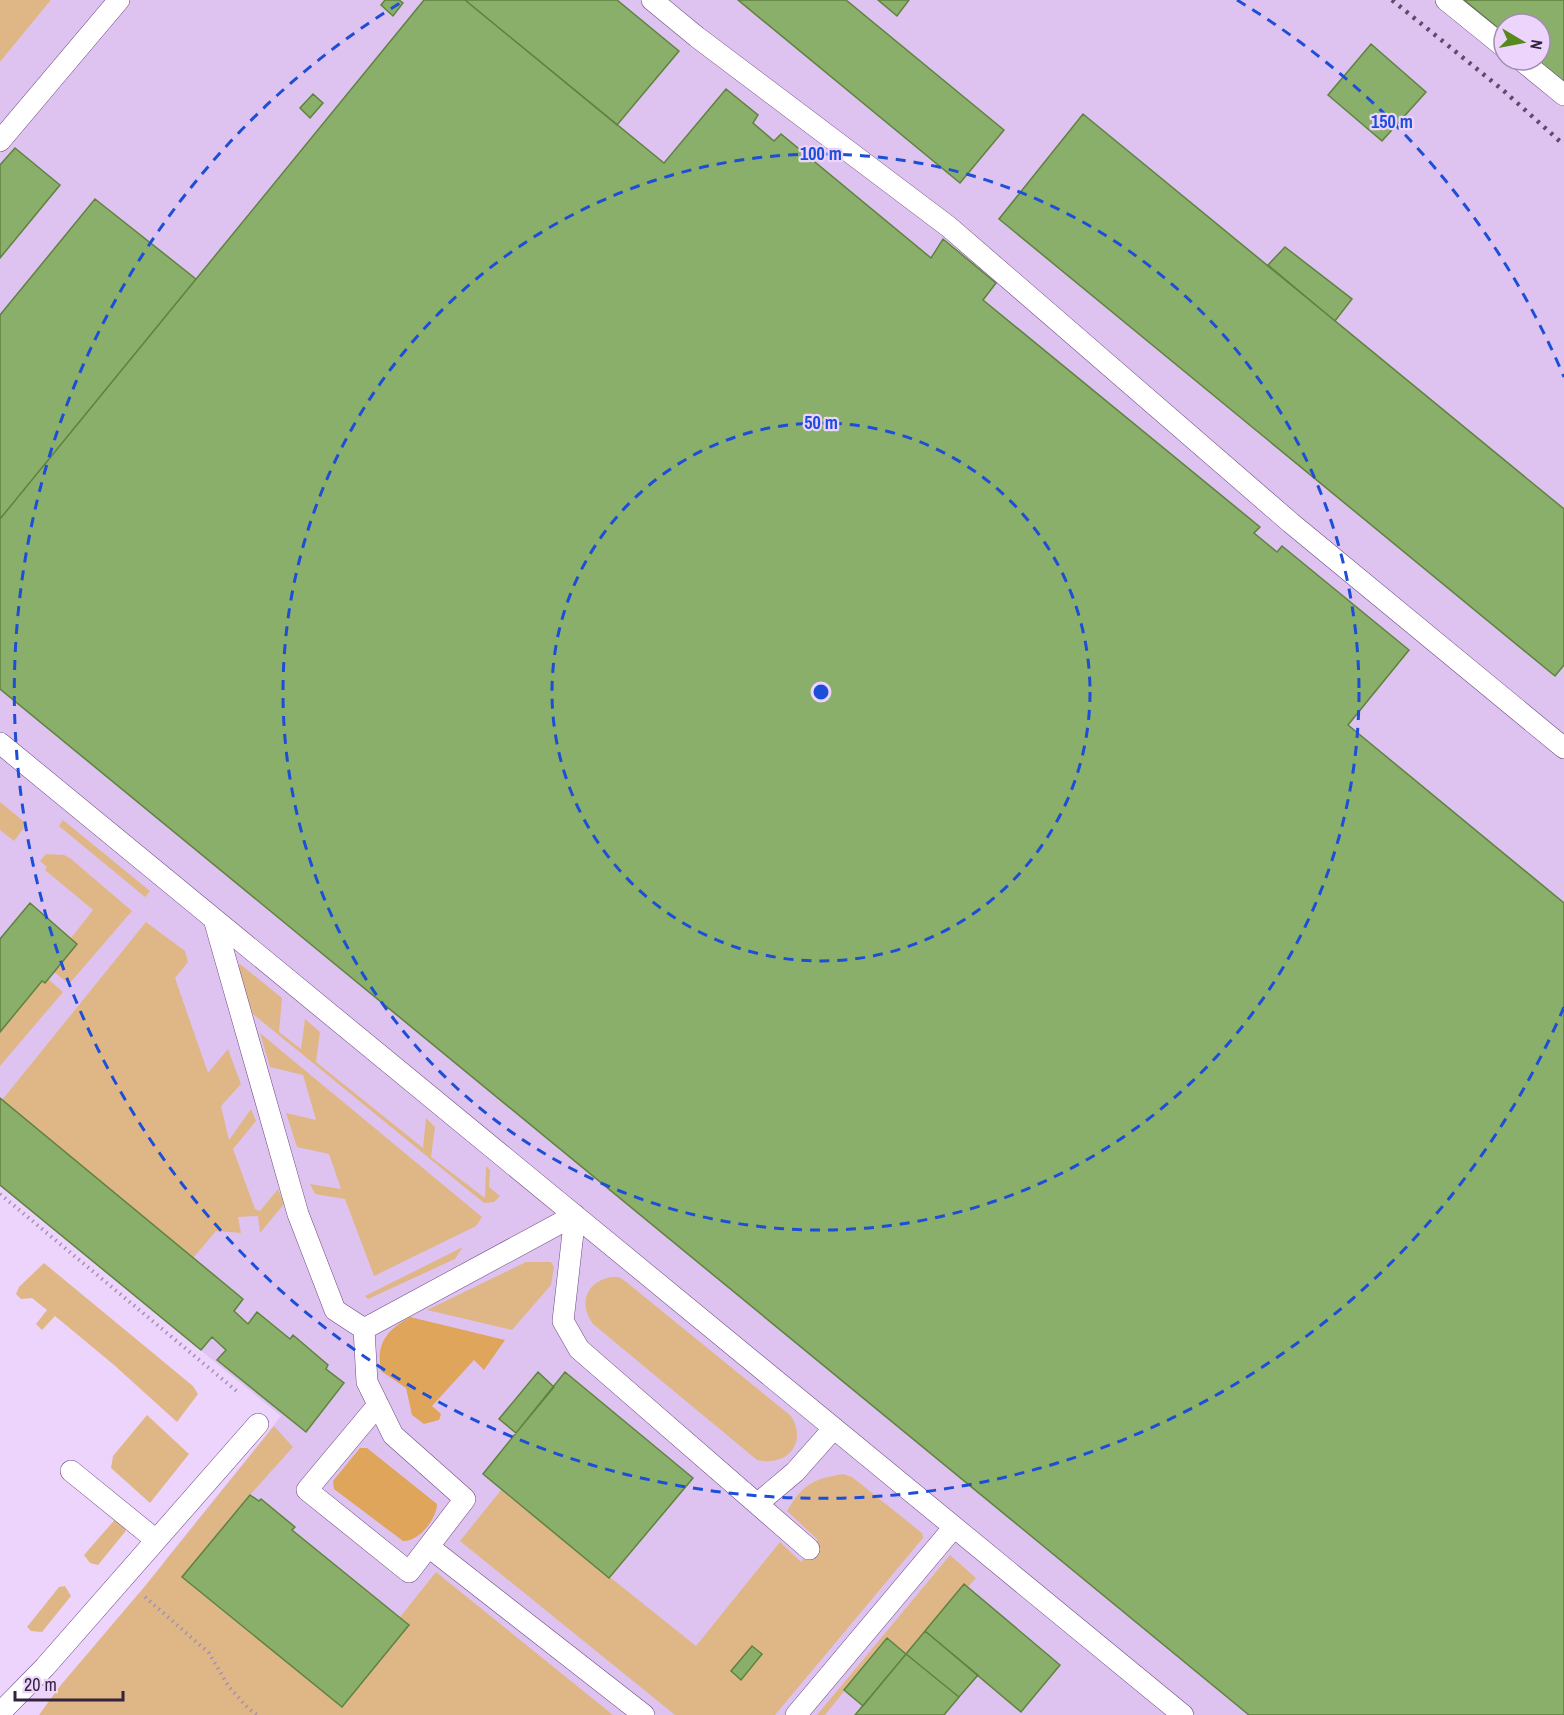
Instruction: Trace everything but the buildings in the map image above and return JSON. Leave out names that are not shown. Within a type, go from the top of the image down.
[{"type":"lane","points":[[0,141],[119,0]]},
{"type":"lane","points":[[652,0],[697,37],[949,227],[1291,523],[1562,743]]},
{"type":"lane","points":[[1446,0],[1492,36]]},
{"type":"lane","points":[[1536,72],[1564,95]]},
{"type":"lane","points":[[0,743],[1183,1715]]},
{"type":"lane","points":[[214,919],[298,1214],[336,1310],[364,1329]]},
{"type":"lane","points":[[364,1329],[575,1215]]},
{"type":"lane","points":[[575,1215],[563,1321],[579,1349],[809,1549]]},
{"type":"lane","points":[[364,1329],[367,1382],[393,1435],[465,1499],[409,1572],[307,1490],[378,1405]]},
{"type":"lane","points":[[0,1713],[45,1667],[258,1424]]},
{"type":"lane","points":[[757,1504],[795,1472],[834,1428]]},
{"type":"lane","points":[[71,1471],[156,1540]]},
{"type":"lane","points":[[796,1715],[954,1527]]},
{"type":"lane","points":[[429,1547],[644,1715]]},
{"type":"path","points":[[0,1194],[239,1393]]},
{"type":"path","points":[[124,1577],[209,1653],[229,1687],[257,1715]]},
{"type":"shaded area","points":[[0,0],[51,0],[0,62]]},
{"type":"shaded area","points":[[51,0],[1564,0],[1564,1715],[352,1715],[163,1563],[281,1416],[0,1186],[0,62]]},
{"type":"shaded area","points":[[0,802],[27,824],[14,841],[0,830]]},
{"type":"shaded area","points":[[63,820],[150,891],[145,897],[59,826]]},
{"type":"shaded area","points":[[46,854],[64,855],[70,858],[132,911],[69,984],[54,972],[77,944],[71,938],[93,910],[45,870],[47,867],[40,861]]},
{"type":"shaded area","points":[[146,922],[185,951],[188,962],[175,978],[208,1073],[228,1049],[241,1084],[221,1106],[229,1140],[251,1109],[256,1121],[233,1149],[255,1209],[260,1211],[278,1189],[284,1204],[260,1233],[258,1216],[238,1217],[241,1233],[216,1231],[193,1258],[2,1100]]},
{"type":"shaded area","points":[[240,964],[282,998],[279,1032],[301,1049],[305,1019],[320,1032],[316,1062],[423,1148],[426,1118],[435,1127],[431,1157],[485,1198],[486,1166],[490,1170],[489,1187],[500,1196],[494,1202],[484,1203],[253,1014],[237,967]]},
{"type":"shaded area","points":[[48,979],[63,992],[0,1066],[0,1032],[42,981],[45,983]]},
{"type":"shaded area","points":[[260,1033],[482,1217],[476,1226],[374,1276],[345,1199],[315,1194],[310,1184],[341,1189],[329,1154],[297,1147],[286,1113],[316,1120],[303,1075],[270,1067]]},
{"type":"shaded area","points":[[463,1247],[455,1259],[368,1299],[365,1296]]},
{"type":"shaded area","points":[[526,1262],[551,1262],[554,1267],[551,1285],[512,1330],[427,1310]]},
{"type":"shaded area","points":[[44,1263],[193,1386],[198,1394],[177,1422],[55,1316],[42,1330],[36,1324],[47,1310],[32,1298],[21,1299],[16,1294],[19,1287]]},
{"type":"shaded area","points":[[611,1277],[619,1277],[625,1281],[791,1416],[797,1435],[792,1451],[777,1460],[757,1460],[593,1324],[586,1309],[587,1295],[596,1284]]},
{"type":"shaded area","points":[[410,1317],[505,1340],[484,1370],[474,1360],[432,1406],[441,1414],[439,1420],[424,1424],[412,1415],[406,1388],[381,1371],[380,1353],[385,1339],[395,1327]]},
{"type":"shaded area","points":[[147,1415],[189,1454],[150,1503],[111,1468],[113,1456]]},
{"type":"shaded area","points":[[274,1426],[293,1447],[182,1577],[342,1707],[409,1626],[400,1617],[436,1572],[613,1715],[39,1715],[60,1686],[145,1586]]},
{"type":"shaded area","points":[[360,1448],[367,1448],[437,1504],[434,1516],[415,1538],[403,1541],[334,1489],[333,1481]]},
{"type":"shaded area","points":[[843,1474],[852,1477],[922,1533],[923,1538],[775,1715],[675,1715],[460,1541],[501,1490],[696,1646],[780,1542],[801,1562],[818,1540],[787,1511],[798,1495],[810,1484]]},
{"type":"shaded area","points":[[118,1516],[127,1525],[125,1532],[98,1565],[90,1563],[84,1555]]},
{"type":"shaded area","points":[[950,1555],[976,1578],[968,1587],[964,1584],[906,1654],[887,1638],[825,1715],[817,1715]]},
{"type":"shaded area","points":[[65,1586],[71,1596],[42,1632],[31,1631],[27,1627],[59,1587]]},
{"type":"railway","points":[[1392,0],[1504,91],[1564,145]]}]
